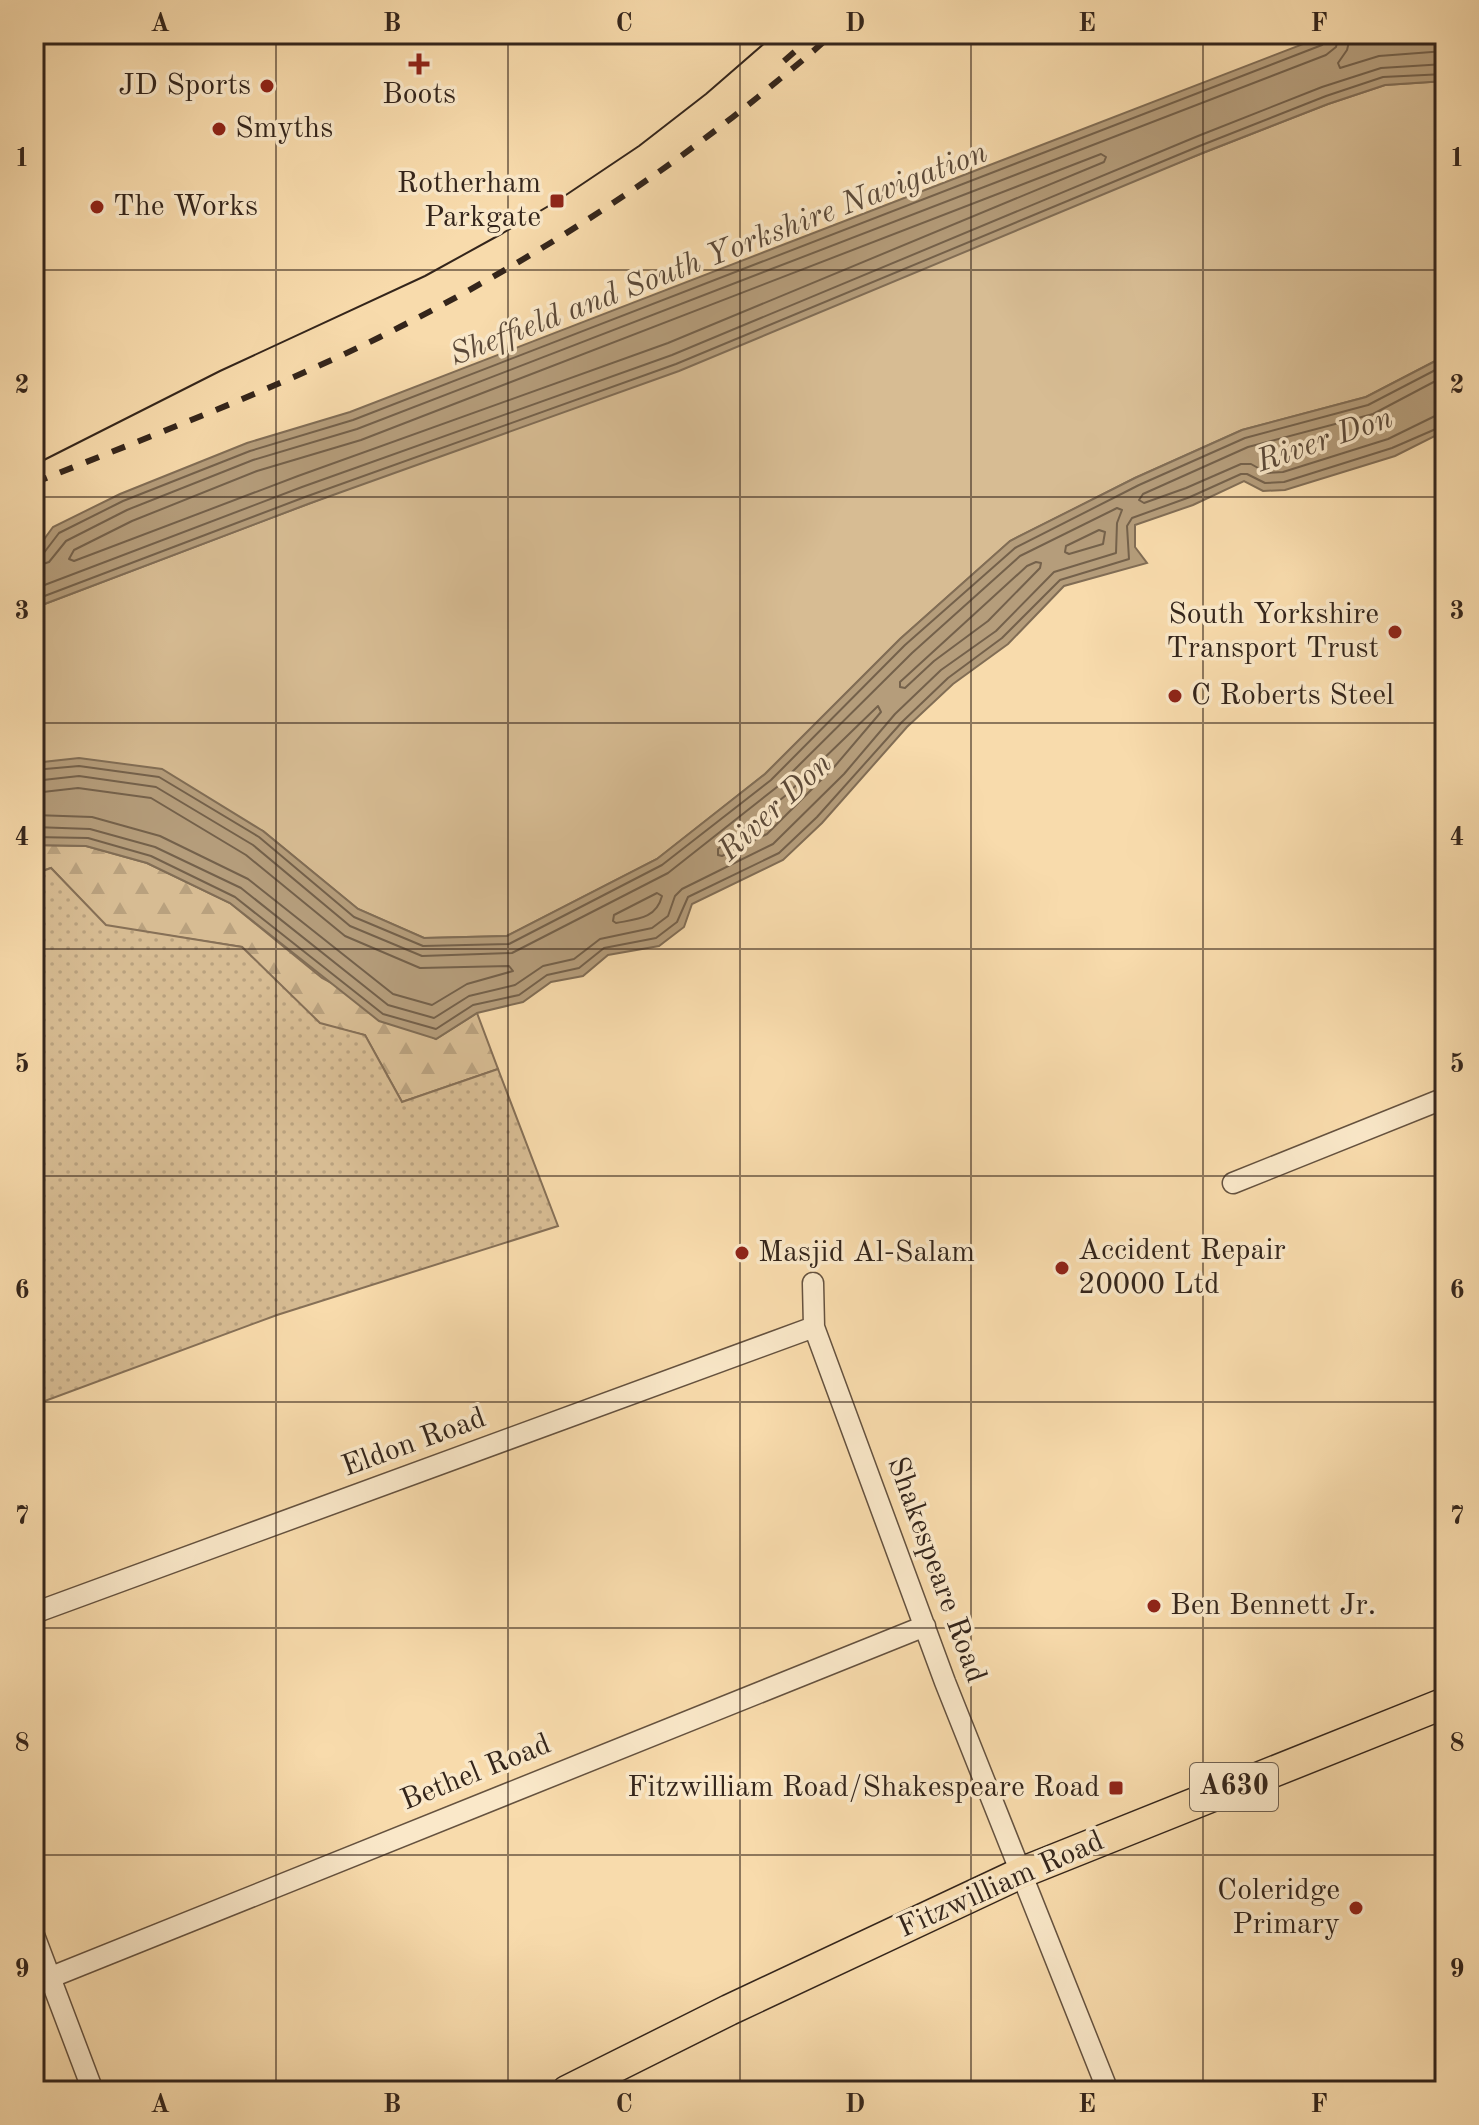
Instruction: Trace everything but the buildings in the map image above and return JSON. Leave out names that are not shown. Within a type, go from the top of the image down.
[{"type":"main road","name":"Fitzwilliam Road","points":[[567,2091],[729,2010],[1023,1872],[1445,1703]]},
{"type":"street","points":[[1233,1183],[1445,1098]]},
{"type":"street","name":"Shakespeare Road","points":[[813,1283],[814,1327],[925,1626],[1108,2091]]},
{"type":"street","name":"Eldon Road","points":[[34,1613],[814,1327]]},
{"type":"street","name":"Bethel Road","points":[[42,1980],[925,1626]]},
{"type":"street","points":[[34,1935],[42,1980],[93,2091]]},
{"type":"green space","points":[[1445,81],[1445,356],[1366,397],[1242,430],[1135,478],[1010,541],[900,639],[765,774],[657,859],[507,936],[424,938],[358,909],[263,831],[34,763],[34,608],[308,504],[1328,104],[1385,85]]},
{"type":"green space","points":[[34,845],[86,846],[147,863],[230,903],[322,978],[436,1039],[477,1013],[498,1069],[402,1102],[365,1035],[320,1024],[242,947],[106,926],[51,868],[34,874]]},
{"type":"green space","points":[[51,868],[106,925],[242,947],[320,1023],[365,1035],[402,1102],[498,1069],[558,1226],[277,1315],[34,1405],[34,874]]},
{"type":"water","points":[[1329,34],[1445,34],[1445,81],[1385,85],[1328,104],[1205,152],[679,371],[308,504],[34,608],[34,553],[53,527],[120,494],[247,443],[350,412]]},
{"type":"water","name":"River Don","points":[[1445,356],[1445,431],[1395,456],[1285,490],[1263,491],[1244,481],[1193,505],[1135,525],[1135,547],[1147,563],[1064,586],[1008,644],[953,684],[907,727],[822,823],[783,860],[692,904],[684,927],[659,946],[608,955],[583,976],[551,982],[523,1002],[477,1013],[436,1039],[379,1021],[230,903],[147,863],[86,846],[34,845],[34,763],[79,758],[162,769],[263,831],[358,909],[424,938],[507,936],[657,859],[765,774],[900,639],[1010,541],[1135,478],[1242,430],[1366,397]]},
{"type":"tram line","points":[[34,465],[220,371],[425,276],[503,233],[639,146],[706,94],[775,34]]},
{"type":"railway","points":[[784,61],[815,34]]},
{"type":"railway","points":[[34,483],[295,376],[380,337],[479,284],[576,227],[669,165],[758,97],[832,34]]},
{"type":"place","name":"Boots","points":[[419,64]]},
{"type":"place","name":"JD Sports","points":[[267,86]]},
{"type":"place","name":"Smyths","points":[[219,129]]},
{"type":"place","name":"Rotherham Parkgate","points":[[557,201]]},
{"type":"place","name":"The Works","points":[[97,207]]},
{"type":"place","name":"South Yorkshire Transport Trust","points":[[1395,632]]},
{"type":"place","name":"C Roberts Steel","points":[[1175,696]]},
{"type":"place","name":"Masjid Al-Salam","points":[[742,1253]]},
{"type":"place","name":"Accident Repair 20000 Ltd","points":[[1062,1268]]},
{"type":"place","name":"Ben Bennett Jr.","points":[[1154,1606]]},
{"type":"place","name":"Fitzwilliam Road/Shakespeare Road","points":[[1116,1788]]},
{"type":"place","name":"Coleridge Primary","points":[[1356,1908]]},
{"type":"water label","name":"Sheffield and South Yorkshire Navigation","points":[[719,255]]}]
